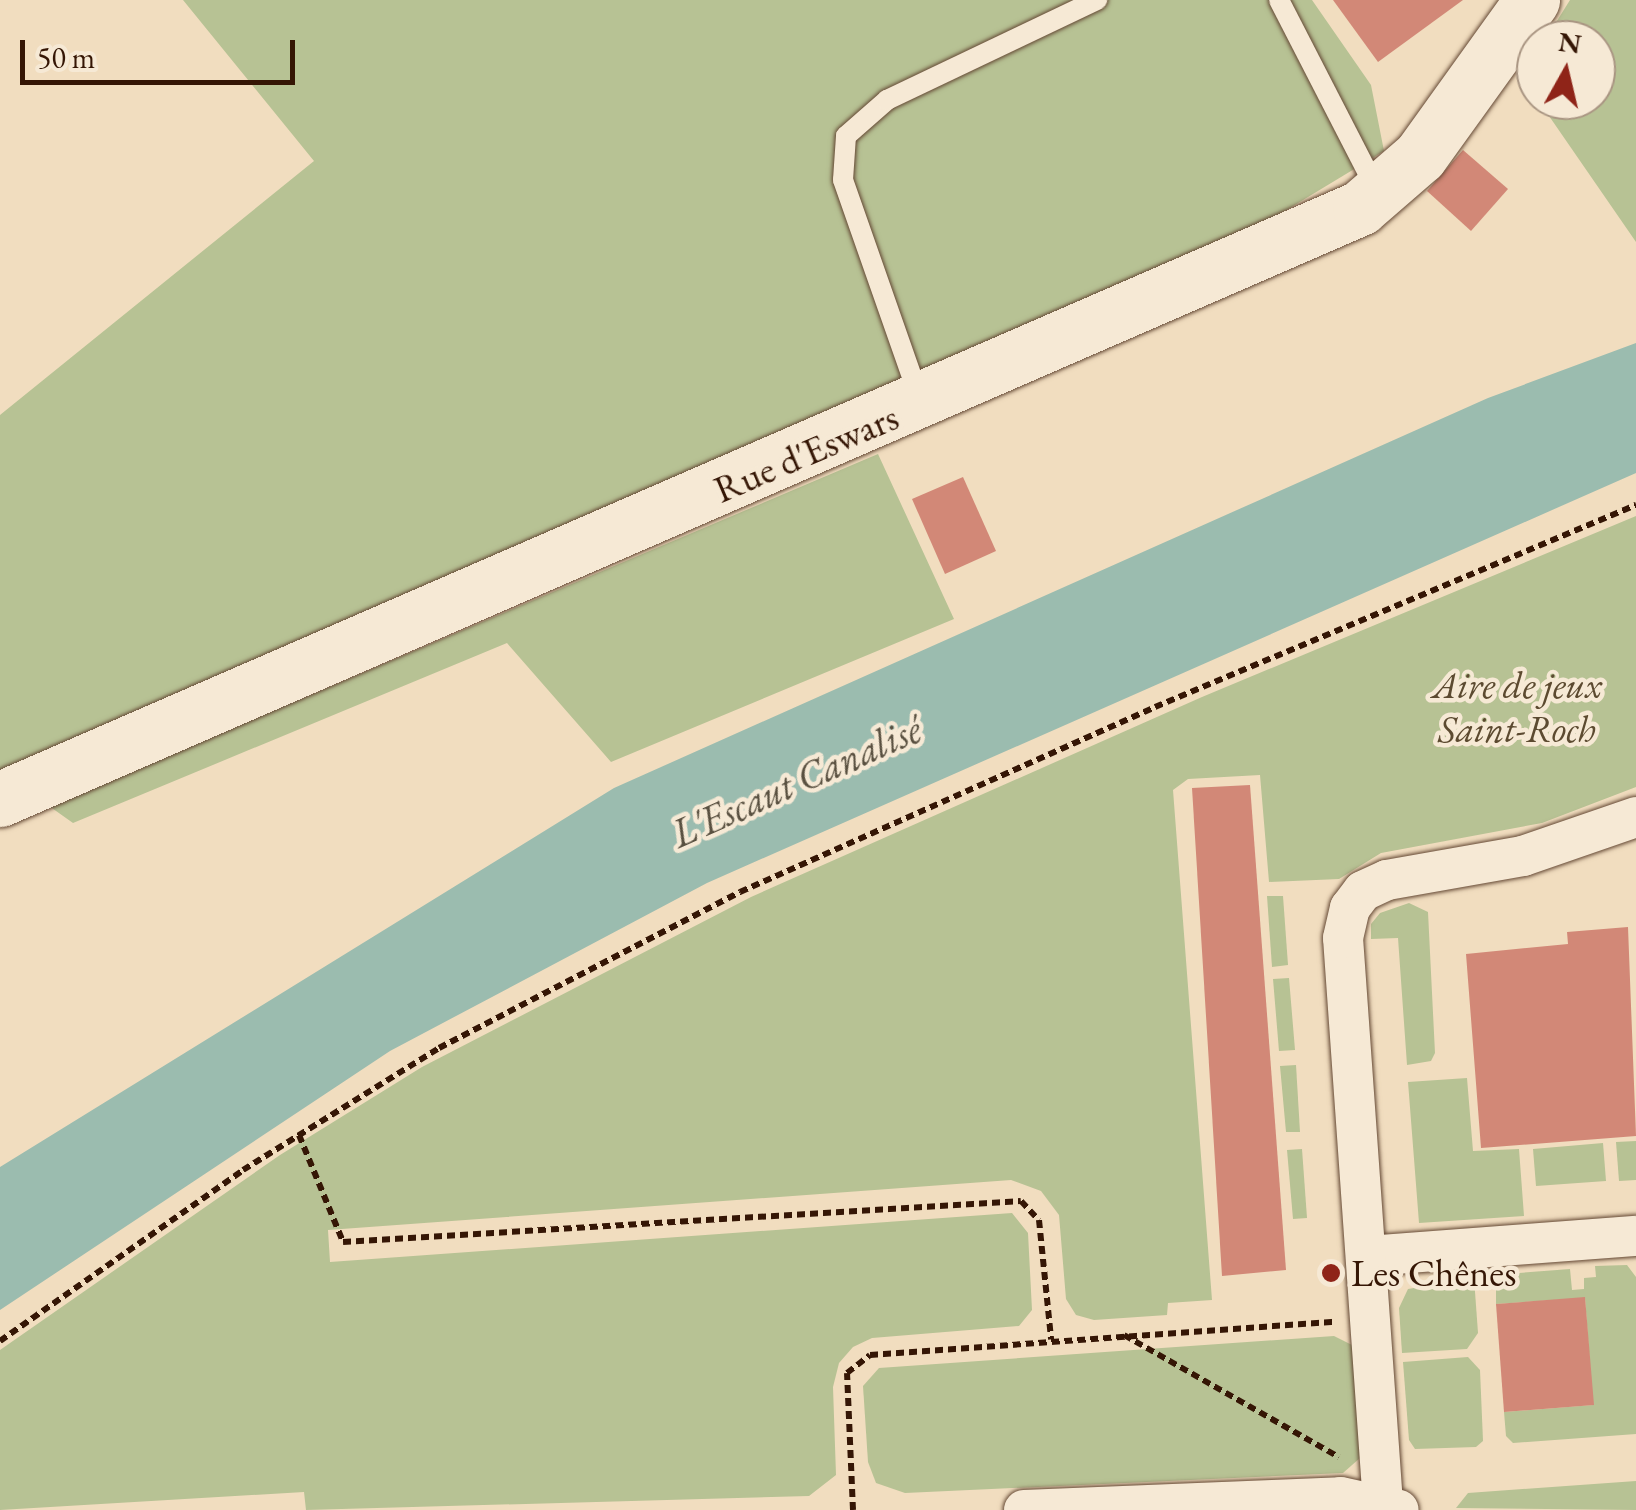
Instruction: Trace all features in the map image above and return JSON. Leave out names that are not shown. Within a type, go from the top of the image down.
[{"type":"street","name":"Rue d'Eswars","points":[[0,800],[922,404],[1360,208],[1420,156],[1532,0]]},
{"type":"street","points":[[1024,1510],[1388,1498],[1343,938],[1357,898],[1387,880],[1523,856],[1636,817]]},
{"type":"street","points":[[1368,1256],[1636,1236]]},
{"type":"lane","points":[[922,404],[843,180],[846,136],[887,100],[1097,0]]},
{"type":"lane","points":[[1280,0],[1378,193]]},
{"type":"path","points":[[0,1342],[300,1135],[438,1048],[740,892],[1155,707],[1636,505]]},
{"type":"path","points":[[300,1135],[343,1242],[1020,1201],[1040,1220],[1051,1338]]},
{"type":"path","points":[[853,1510],[846,1392],[856,1361],[1051,1338],[1372,1320]]},
{"type":"path","points":[[1123,1334],[1388,1498]]},
{"type":"green space","points":[[183,0],[1312,0],[1371,85],[1384,151],[1240,238],[0,772],[0,415],[314,161]]},
{"type":"green space","points":[[1570,0],[1636,0],[1636,242],[1552,120],[1616,120],[1616,20],[1558,20]]},
{"type":"green space","points":[[878,454],[954,619],[611,762],[507,643],[73,823],[49,806]]},
{"type":"green space","name":"Aire de jeux Saint-Roch","points":[[1636,516],[1636,787],[1542,823],[1381,853],[1339,879],[1269,882],[1260,775],[1188,779],[1173,790],[1212,1300],[1168,1303],[1167,1315],[1094,1320],[1076,1315],[1066,1299],[1059,1215],[1041,1191],[1011,1180],[328,1230],[330,1262],[1012,1213],[1028,1233],[1032,1310],[1019,1326],[872,1338],[853,1347],[839,1363],[833,1387],[836,1475],[809,1496],[306,1510],[304,1492],[0,1510],[0,1350],[280,1155],[422,1067],[751,897],[1202,697]]},
{"type":"green space","points":[[1267,896],[1283,896],[1288,965],[1272,967]]},
{"type":"green space","points":[[1409,903],[1428,912],[1435,1053],[1431,1061],[1407,1065],[1398,938],[1371,939],[1371,924],[1380,913]]},
{"type":"green space","points":[[1289,978],[1295,1050],[1279,1051],[1273,979]]},
{"type":"green space","points":[[1296,1065],[1300,1132],[1286,1132],[1280,1066]]},
{"type":"green space","points":[[1467,1078],[1473,1151],[1519,1149],[1524,1216],[1419,1223],[1408,1082]]},
{"type":"green space","points":[[1636,1141],[1636,1180],[1619,1181],[1616,1142]]},
{"type":"green space","points":[[1603,1143],[1606,1181],[1536,1186],[1533,1149]]},
{"type":"green space","points":[[1302,1149],[1307,1218],[1293,1219],[1287,1150]]},
{"type":"green space","points":[[1627,1265],[1636,1277],[1636,1434],[1513,1443],[1506,1436],[1504,1412],[1593,1405],[1585,1298],[1496,1304],[1496,1281],[1505,1274],[1570,1269],[1572,1290],[1584,1289],[1584,1278],[1596,1277],[1595,1266]]},
{"type":"green space","points":[[1474,1278],[1478,1333],[1467,1349],[1402,1353],[1399,1308],[1408,1289]]},
{"type":"green space","points":[[1334,1336],[1352,1345],[1360,1458],[1343,1473],[905,1493],[876,1483],[868,1462],[863,1386],[879,1368]]},
{"type":"green space","points":[[1468,1357],[1480,1370],[1483,1441],[1476,1447],[1415,1449],[1409,1440],[1403,1362]]},
{"type":"green space","points":[[1636,1481],[1636,1510],[1456,1508],[1468,1493]]},
{"type":"water","name":"L'Escaut Canalisé","points":[[1636,343],[1636,473],[707,883],[390,1051],[0,1310],[0,1167],[614,788],[1488,398]]},
{"type":"building","points":[[1333,0],[1463,0],[1378,62]]},
{"type":"building","points":[[1463,150],[1508,189],[1471,231],[1427,191]]},
{"type":"building","points":[[963,477],[996,551],[945,574],[912,499]]},
{"type":"building","points":[[1250,785],[1286,1270],[1222,1276],[1192,788]]},
{"type":"building","points":[[1628,927],[1636,1136],[1481,1148],[1466,954],[1568,944],[1567,932]]},
{"type":"building","points":[[1585,1297],[1594,1405],[1504,1412],[1496,1304]]},
{"type":"place","name":"Les Chênes","points":[[1331,1273]]}]
